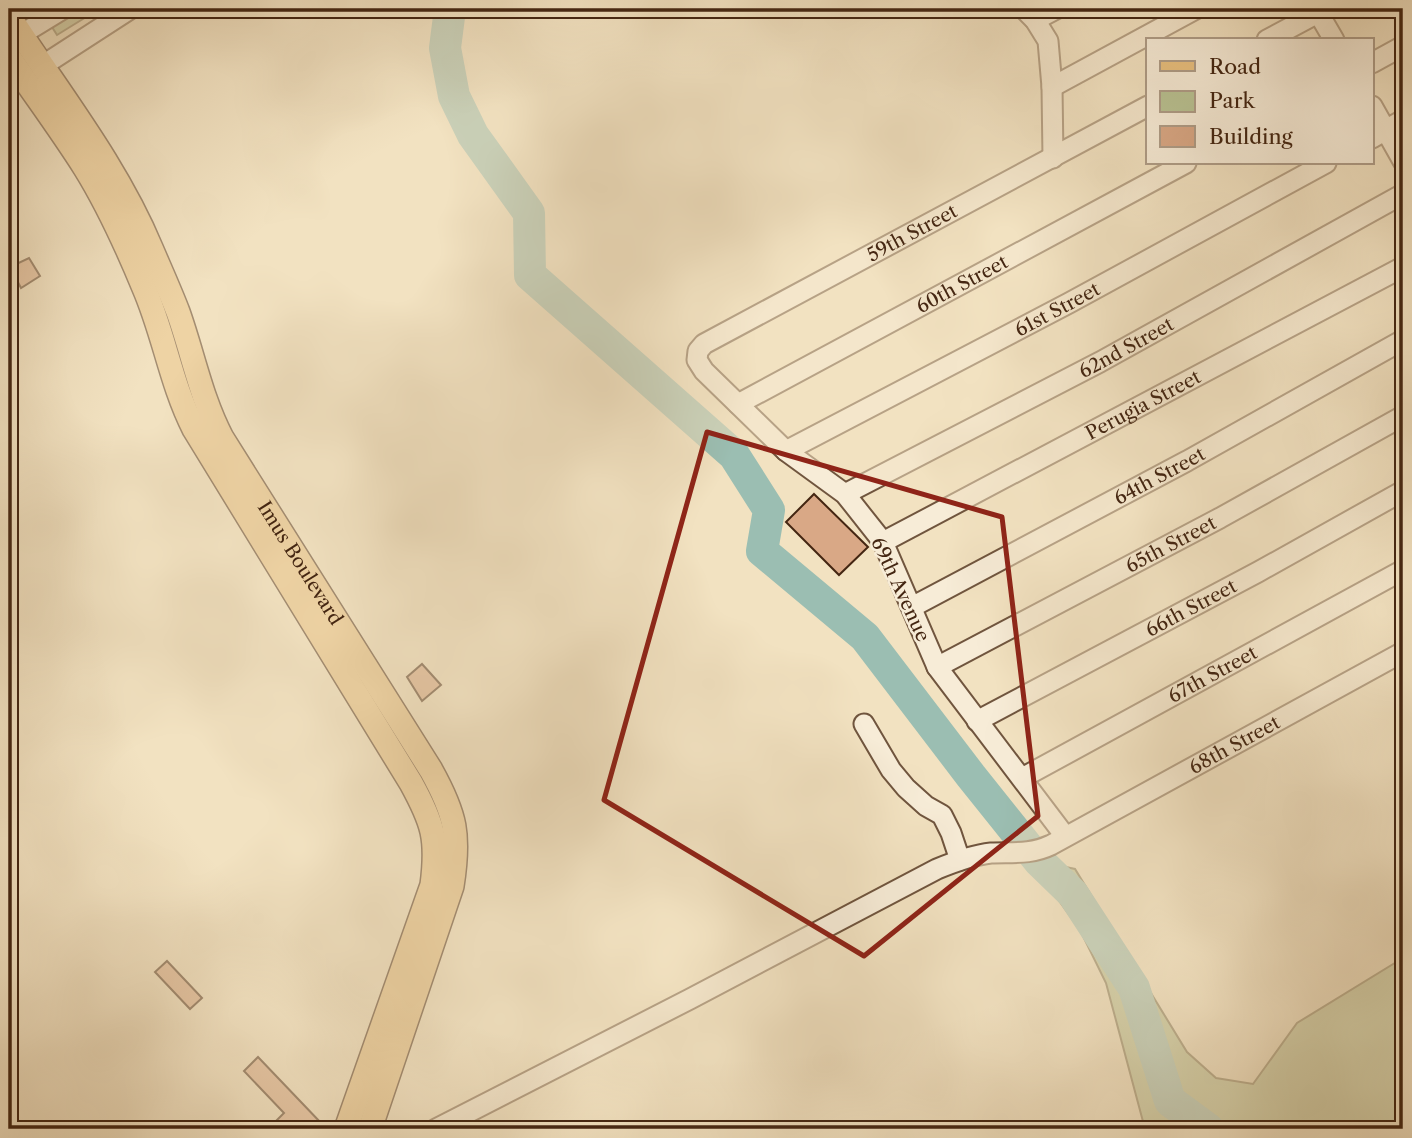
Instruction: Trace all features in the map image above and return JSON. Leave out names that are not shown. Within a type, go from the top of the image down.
[{"type":"main road","name":"Imus Boulevard","points":[[13,31],[42,66],[105,160],[150,246],[177,311],[206,404],[222,438],[430,770],[446,798],[456,827],[457,857],[452,886],[370,1129]]},
{"type":"main road","name":"Imus Boulevard","points":[[9,57],[70,145],[105,204],[145,289],[157,320],[178,395],[194,429],[411,783],[426,810],[434,832],[436,859],[432,885],[346,1129]]},
{"type":"street","points":[[13,31],[62,9]]},
{"type":"street","points":[[42,66],[130,9]]},
{"type":"street","points":[[1053,158],[1048,41],[1029,15],[1056,9]]},
{"type":"street","points":[[1052,87],[1196,9]]},
{"type":"street","points":[[1271,38],[1320,10],[1333,38]]},
{"type":"street","points":[[1374,62],[1403,46]]},
{"type":"street","name":"59th Street","points":[[704,371],[697,360],[698,351],[704,344],[1146,107]]},
{"type":"street","points":[[1374,114],[1379,134],[1403,161]]},
{"type":"street","points":[[1379,134],[1403,120]]},
{"type":"street","name":"60th Street","points":[[738,404],[1184,164]]},
{"type":"street","name":"61st Street","points":[[786,451],[1069,303],[1324,164]]},
{"type":"street","name":"62nd Street","points":[[845,494],[1100,362],[1403,194]]},
{"type":"street","name":"Perugia Street","points":[[883,542],[1403,267]]},
{"type":"street","name":"64th Street","points":[[912,607],[1187,461],[1403,340]]},
{"type":"street","name":"69th Avenue","points":[[704,371],[786,451],[845,494],[883,542],[937,667],[1065,836]]},
{"type":"street","name":"65th Street","points":[[937,667],[1220,517],[1403,416]]},
{"type":"street","name":"66th Street","points":[[977,721],[1258,572],[1403,491]]},
{"type":"street","name":"67th Street","points":[[1022,778],[1403,570]]},
{"type":"street","name":"68th Street","points":[[436,1129],[937,869],[990,853],[1019,854],[1040,850],[1403,652]]},
{"type":"street","points":[[864,724],[891,770],[906,788],[926,806],[942,815],[960,860]]},
{"type":"highlighted area","points":[[707,432],[1002,517],[1038,816],[864,956],[604,800]]},
{"type":"green space","points":[[82,9],[99,9],[57,35],[52,27]]},
{"type":"green space","points":[[1061,866],[1075,869],[1187,1052],[1216,1078],[1253,1084],[1297,1023],[1403,958],[1403,1129],[1145,1129],[1106,983],[1080,930],[1042,877]]},
{"type":"building","points":[[29,258],[40,276],[21,288],[10,267]]},
{"type":"building","points":[[814,494],[868,547],[839,575],[786,522]]},
{"type":"building","points":[[422,664],[441,685],[422,701],[407,677]]},
{"type":"building","points":[[167,961],[202,998],[190,1009],[155,972]]},
{"type":"building","points":[[258,1057],[321,1123],[313,1129],[268,1129],[284,1113],[244,1071]]},
{"type":"waterway","points":[[450,9],[445,48],[454,96],[473,135],[529,213],[530,275],[734,455],[769,510],[762,551],[865,637],[1039,861],[1073,894],[1134,988],[1170,1101],[1208,1129]]}]
